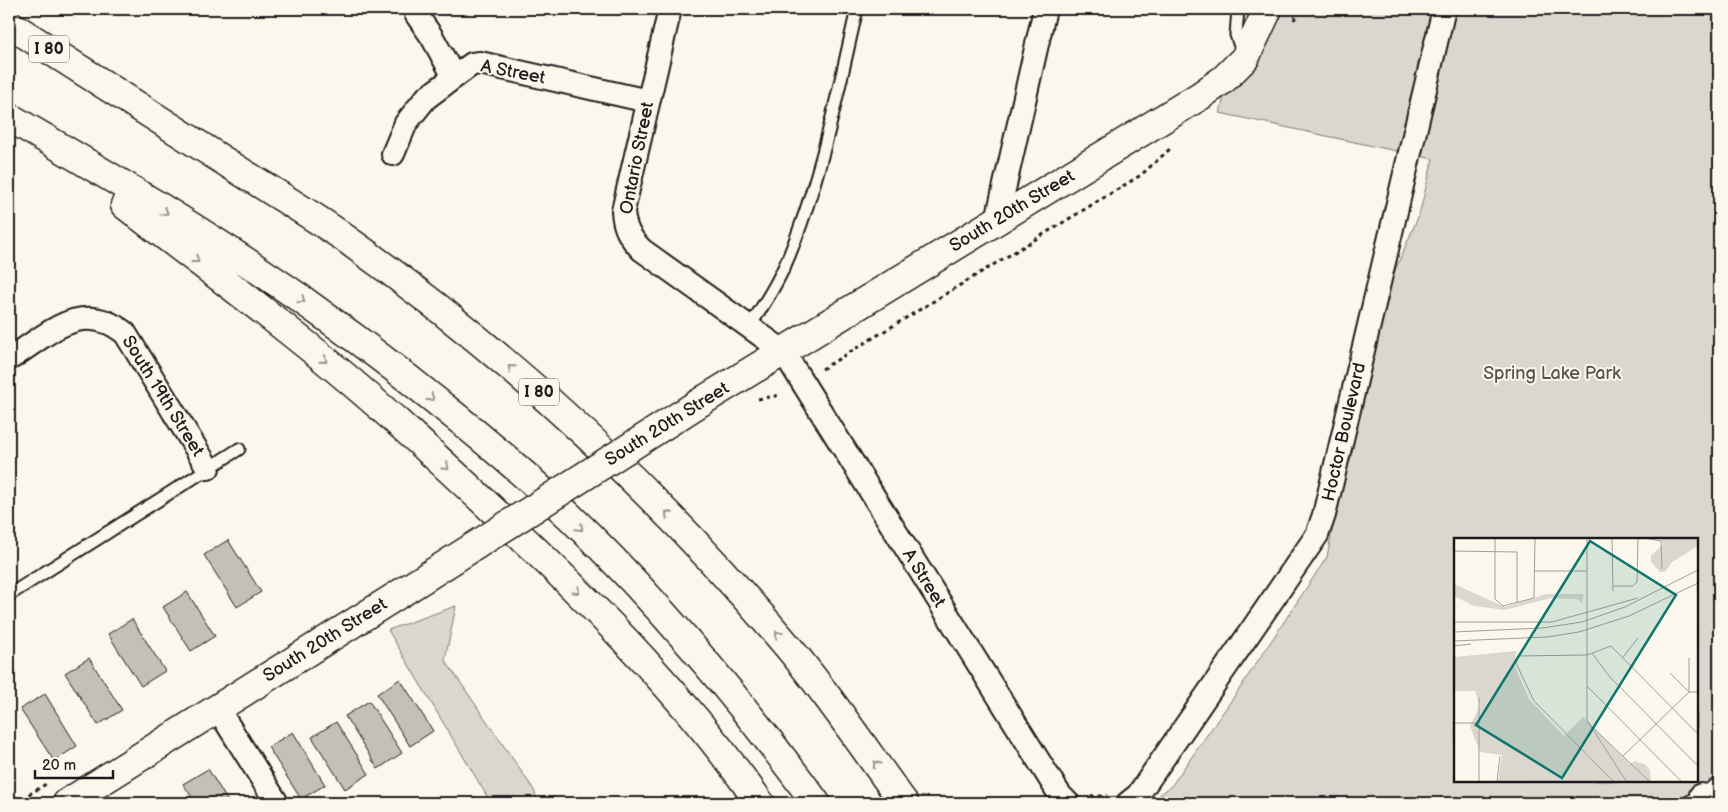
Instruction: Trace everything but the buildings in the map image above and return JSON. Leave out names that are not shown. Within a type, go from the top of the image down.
[{"type":"main road","name":"South 20th Street","points":[[67,803],[707,398],[1200,96],[1224,79],[1250,46],[1268,9]]},
{"type":"main road","name":"I 80","points":[[9,24],[338,234],[439,309],[515,371],[592,439],[715,562],[792,653],[904,803]]},
{"type":"main road","points":[[14,120],[300,340],[431,452],[547,561],[649,664],[707,732],[760,803]]},
{"type":"main road","points":[[14,120],[221,246],[300,298],[435,401],[513,465],[580,528],[678,631],[740,703],[816,803]]},
{"type":"street","name":"Ontario Street","points":[[670,9],[623,211],[624,225],[632,240],[642,250],[783,351]]},
{"type":"street","points":[[997,220],[1045,9]]},
{"type":"street","name":"Hoctor Boulevard","points":[[1128,803],[1138,795],[1317,535],[1324,515],[1444,9]]},
{"type":"street","name":"A Street","points":[[416,14],[432,36],[454,77],[472,64],[480,63],[648,101]]},
{"type":"street","points":[[393,154],[406,123],[426,98],[454,77]]},
{"type":"street","name":"South 19th Street","points":[[9,359],[78,318],[96,318],[112,323],[125,333],[208,468]]},
{"type":"street","name":"A Street","points":[[783,351],[1060,795],[1068,803]]},
{"type":"street","points":[[218,708],[277,803]]},
{"type":"lane","points":[[750,326],[789,257],[803,217],[834,108],[857,9]]},
{"type":"lane","points":[[1238,9],[1236,35],[1250,46]]},
{"type":"lane","points":[[9,595],[239,449]]},
{"type":"green space","name":"Spring Lake Park","points":[[1245,9],[1719,9],[1719,803],[1150,803],[1172,785],[1238,691],[1327,557],[1341,482],[1386,291],[1419,215],[1433,159],[1220,113]]},
{"type":"green space","points":[[456,606],[445,660],[534,790],[538,803],[491,803],[388,630]]}]
